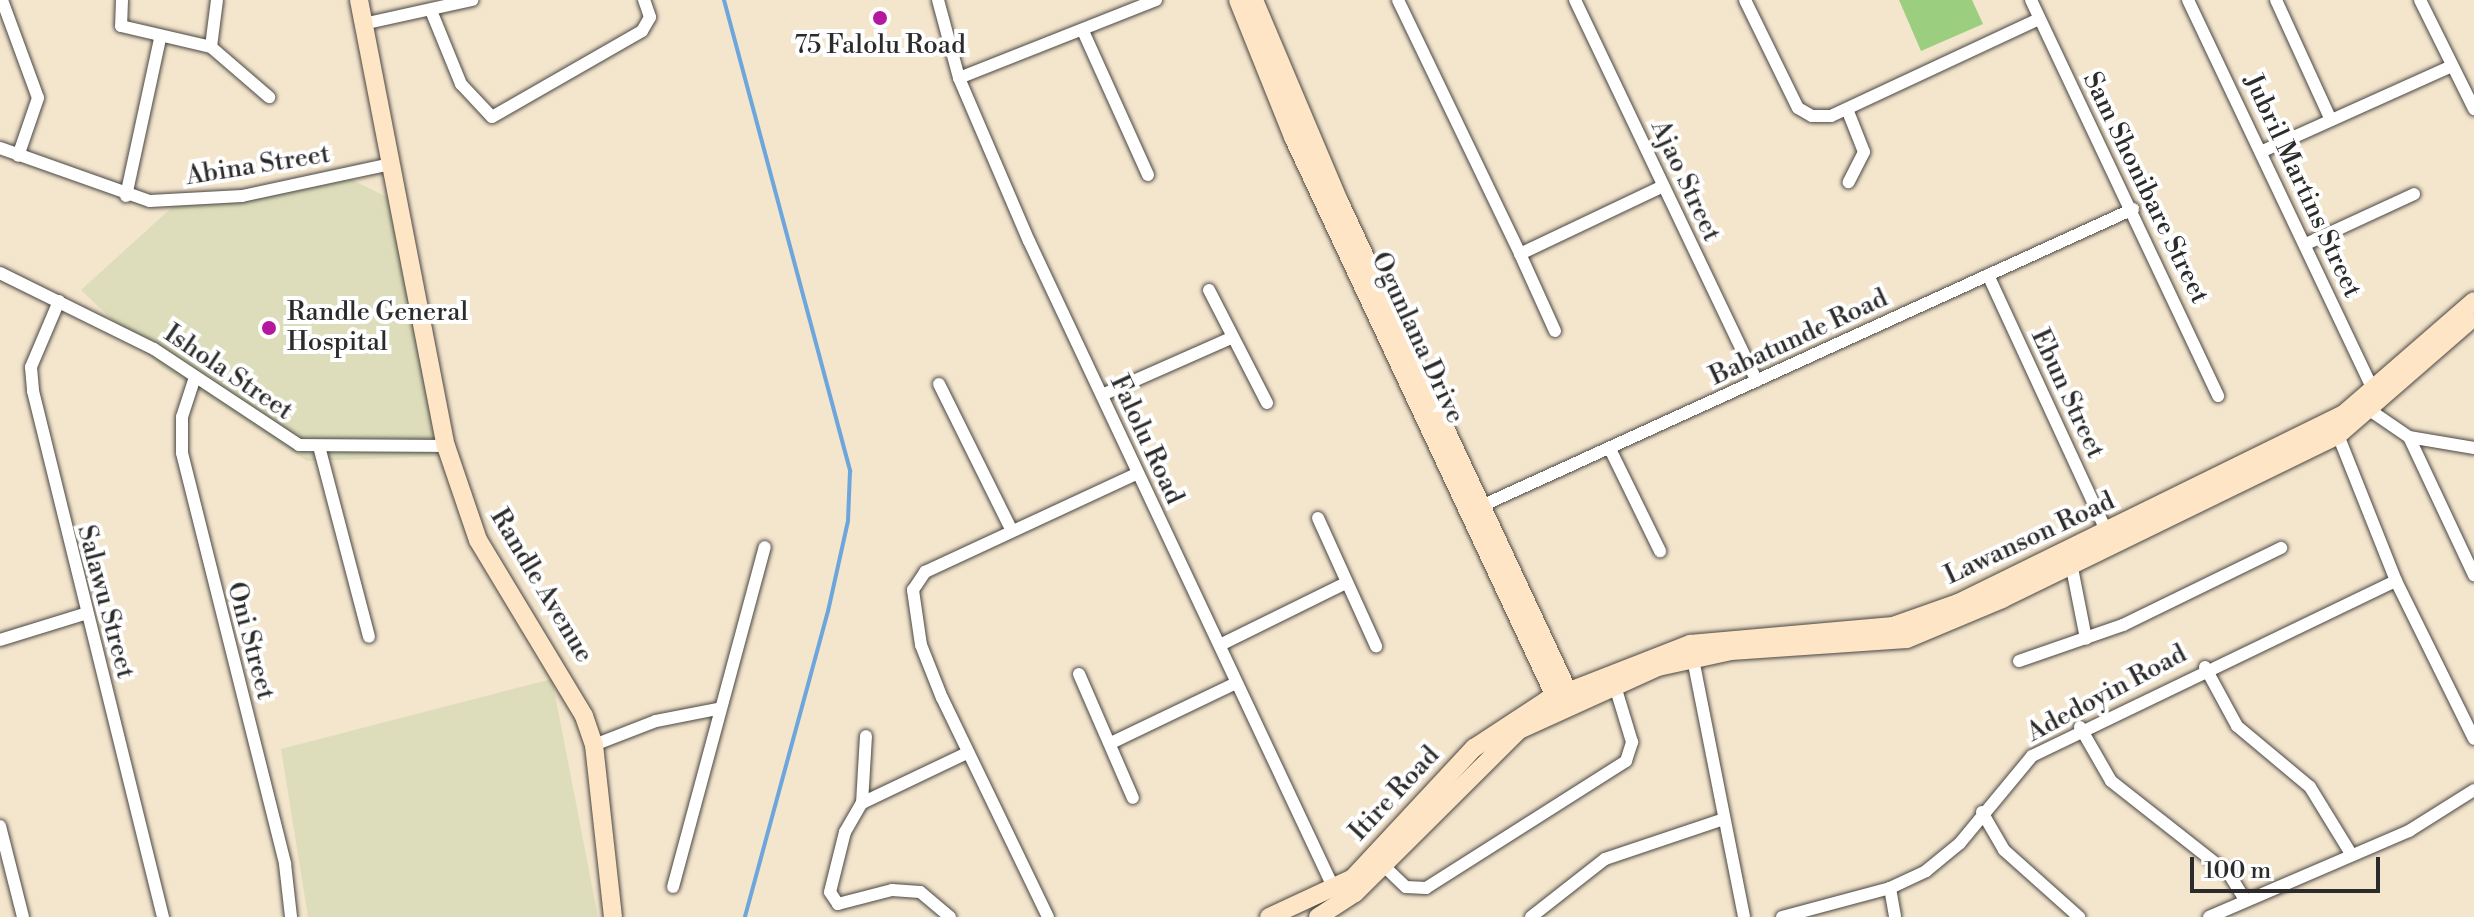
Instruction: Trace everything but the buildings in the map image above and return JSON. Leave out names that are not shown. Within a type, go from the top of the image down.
[{"type":"main road","name":"Randle Avenue","points":[[359,0],[387,165],[446,446],[478,540],[570,687],[594,745],[613,917]]},
{"type":"main road","name":"Ogunlana Drive","points":[[1238,0],[1293,137],[1477,508]]},
{"type":"main road","name":"Ogunlana Drive","points":[[1254,0],[1338,199],[1566,702]]},
{"type":"main road","name":"Lawanson Road","points":[[1566,702],[1693,659],[1907,639],[2107,532],[2322,426],[2374,391],[2474,301]]},
{"type":"main road","name":"Lawanson Road","points":[[1566,702],[1682,646],[1893,626],[2072,568],[2338,435],[2371,411],[2474,316]]},
{"type":"main road","name":"Itire Road","points":[[1269,917],[1339,897],[1384,866],[1492,750],[1566,702]]},
{"type":"main road","name":"Itire Road","points":[[1318,917],[1474,748],[1566,702]]},
{"type":"street","points":[[2,0],[38,98],[18,156]]},
{"type":"street","points":[[122,0],[118,23],[160,39],[211,47],[269,97]]},
{"type":"street","points":[[211,47],[217,0]]},
{"type":"street","points":[[363,24],[432,13],[472,0]]},
{"type":"street","points":[[432,13],[461,84],[492,117],[642,31],[650,17],[644,0]]},
{"type":"street","name":"Falolu Road","points":[[938,0],[959,78],[1136,474],[1222,644],[1236,683],[1339,897]]},
{"type":"street","points":[[959,78],[1156,0]]},
{"type":"street","points":[[1398,0],[1555,331]]},
{"type":"street","name":"Ajao Street","points":[[1575,0],[1757,381]]},
{"type":"street","points":[[1745,0],[1798,108],[1823,116],[1847,109],[2039,19]]},
{"type":"street","name":"Sam Shonibare Street","points":[[2031,0],[2133,209],[2218,396]]},
{"type":"street","name":"Jubril Martins Street","points":[[2188,0],[2265,150],[2374,391]]},
{"type":"street","points":[[2276,0],[2331,120]]},
{"type":"street","points":[[2420,0],[2450,67],[2474,109]]},
{"type":"street","points":[[1083,31],[1148,175]]},
{"type":"street","points":[[126,196],[160,39]]},
{"type":"street","points":[[2265,150],[2450,67]]},
{"type":"street","points":[[1847,109],[1864,152],[1849,182]]},
{"type":"street","name":"Abina Street","points":[[0,148],[126,196],[204,201],[387,165]]},
{"type":"street","points":[[1520,254],[1663,186]]},
{"type":"street","points":[[2306,244],[2414,194]]},
{"type":"street","name":"Babatunde Road","points":[[1477,508],[2133,209]]},
{"type":"street","name":"Ishola Street","points":[[0,273],[59,301],[195,377],[277,434],[320,450],[446,446]]},
{"type":"street","name":"Ebun Street","points":[[1988,275],[2107,532]]},
{"type":"street","points":[[1209,290],[1267,403]]},
{"type":"street","name":"Salawu Street","points":[[59,301],[31,378],[84,614],[163,917]]},
{"type":"street","points":[[1102,395],[1231,338]]},
{"type":"street","name":"Oni Street","points":[[195,377],[182,417],[182,453],[285,864],[291,917]]},
{"type":"street","points":[[939,384],[1011,529]]},
{"type":"street","points":[[2371,411],[2409,437],[2474,448]]},
{"type":"street","points":[[2338,435],[2396,581],[2474,739]]},
{"type":"street","points":[[2409,437],[2474,575]]},
{"type":"street","points":[[1610,449],[1660,551]]},
{"type":"street","points":[[320,450],[369,637]]},
{"type":"street","points":[[1048,917],[967,753],[921,645],[913,590],[925,572],[1011,529],[1136,474]]},
{"type":"street","points":[[1318,518],[1344,584],[1376,646]]},
{"type":"street","points":[[673,887],[718,709],[765,547]]},
{"type":"street","points":[[2019,661],[2086,639],[2281,548]]},
{"type":"street","points":[[2072,568],[2086,639]]},
{"type":"street","name":"Adedoyin Road","points":[[1782,917],[1890,888],[1937,861],[2032,756],[2080,727],[2396,581]]},
{"type":"street","points":[[1222,644],[1344,584]]},
{"type":"street","points":[[0,640],[84,614]]},
{"type":"street","points":[[1693,659],[1721,820],[1744,917]]},
{"type":"street","points":[[2205,667],[2237,726],[2310,787],[2351,854]]},
{"type":"street","points":[[1079,674],[1133,798]]},
{"type":"street","points":[[1111,743],[1236,683]]},
{"type":"street","points":[[1384,866],[1406,887],[1426,888],[1626,761],[1632,742],[1615,686]]},
{"type":"street","points":[[594,745],[656,721],[718,709]]},
{"type":"street","points":[[2080,727],[2111,781],[2229,874],[2245,900]]},
{"type":"street","points":[[866,736],[862,803],[841,845],[832,902],[900,889],[920,892],[950,917]]},
{"type":"street","points":[[862,803],[967,753]]},
{"type":"street","points":[[2209,917],[2409,831],[2472,791]]},
{"type":"street","points":[[1982,812],[2004,850],[2079,917]]},
{"type":"street","points":[[1531,917],[1605,859],[1721,820]]},
{"type":"street","points":[[0,826],[23,917]]},
{"type":"street","points":[[1890,888],[1895,917]]},
{"type":"shaded area","name":"Randle General Hospital","points":[[340,174],[389,198],[449,456],[307,461],[162,367],[81,290],[179,201]]},
{"type":"shaded area","points":[[552,679],[598,917],[308,917],[281,749]]},
{"type":"green space","points":[[1899,0],[1972,0],[1983,24],[1921,51]]},
{"type":"waterway","points":[[724,0],[850,471],[848,521],[828,611],[745,917]]},
{"type":"place","name":"75 Falolu Road","points":[[880,18]]},
{"type":"place","name":"Randle General Hospital","points":[[269,328]]}]
